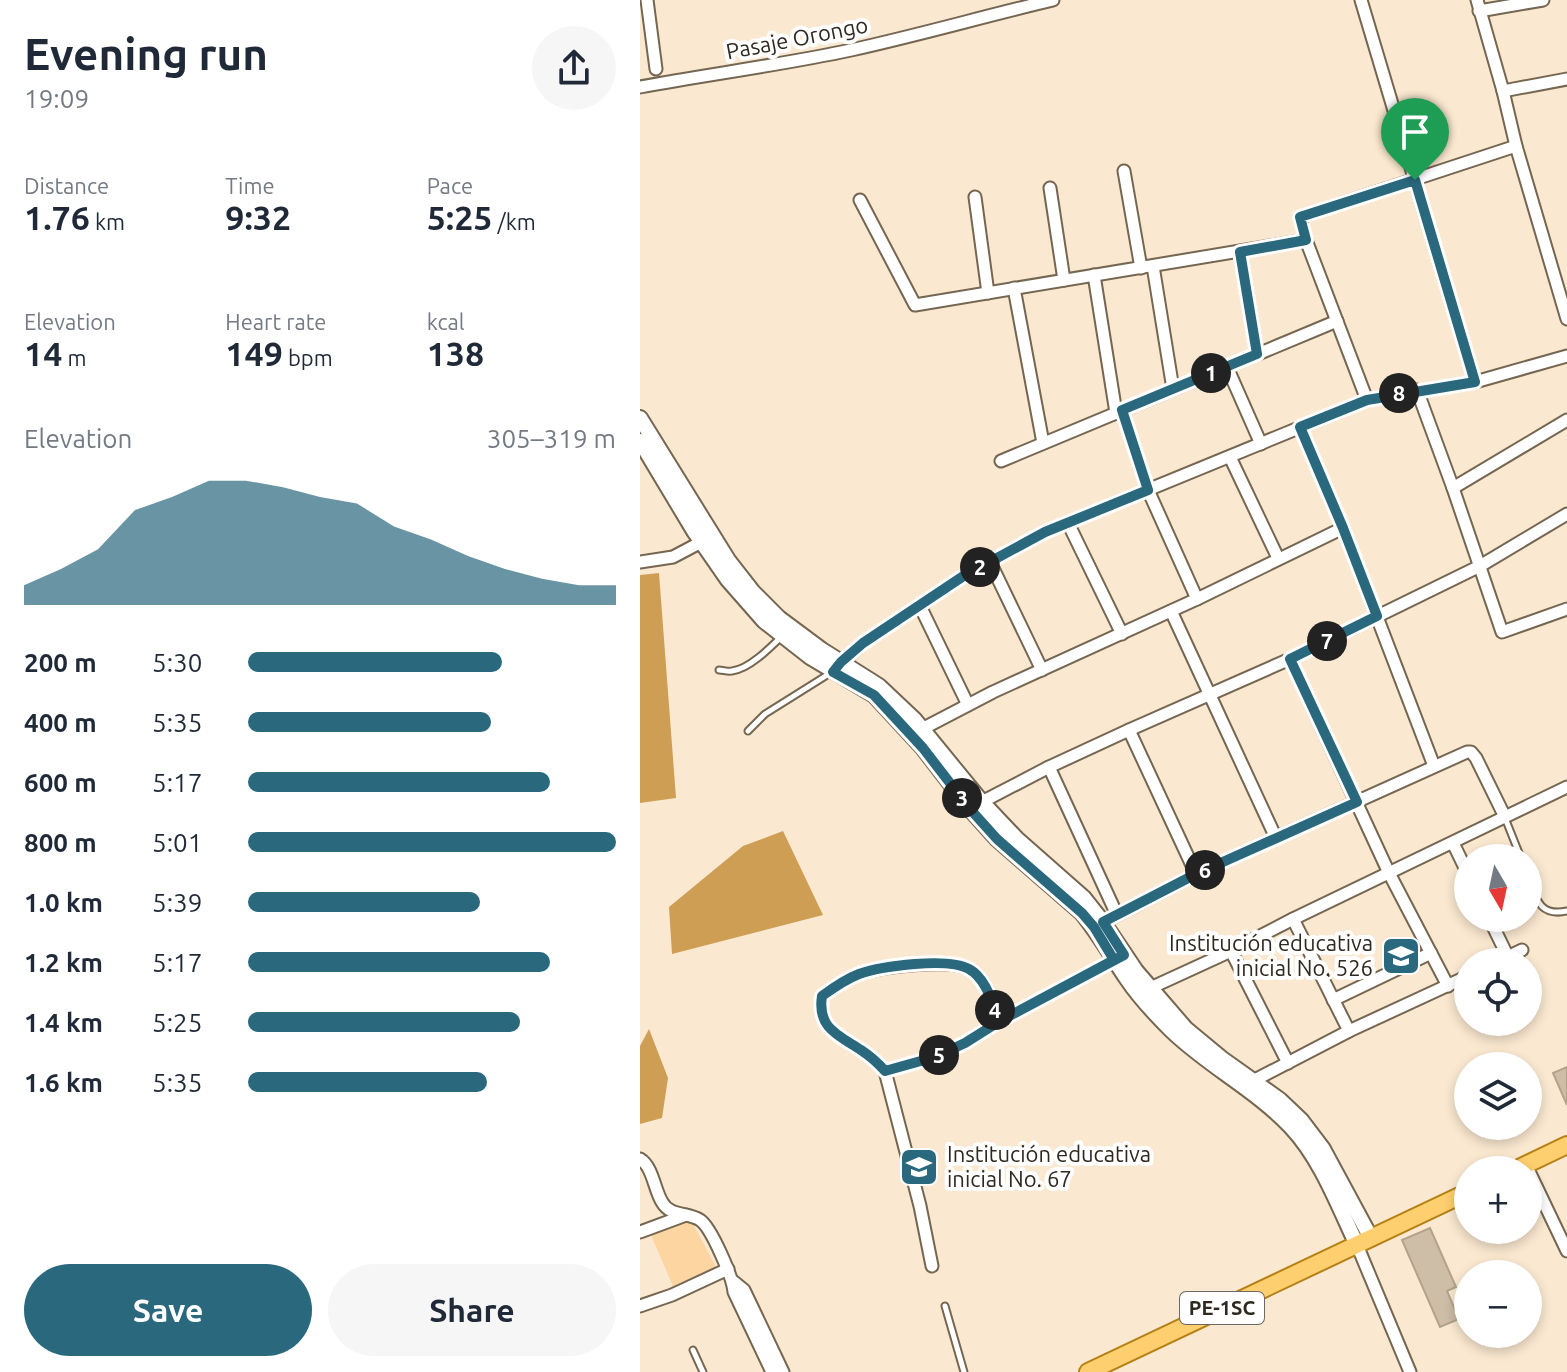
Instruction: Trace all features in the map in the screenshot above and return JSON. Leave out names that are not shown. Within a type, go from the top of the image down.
[{"type":"main road","points":[[1542,1157],[1567,1145]]},
{"type":"main road","name":"PE-1SC","points":[[1088,1372],[1454,1199]]},
{"type":"street","points":[[647,0],[656,69]]},
{"type":"street","name":"Pasaje Orongo","points":[[640,87],[851,50],[1053,0]]},
{"type":"street","points":[[1361,0],[1475,382]]},
{"type":"street","points":[[1543,0],[1478,5],[1567,319]]},
{"type":"street","points":[[1503,91],[1567,79]]},
{"type":"street","points":[[1367,400],[1300,217],[1516,146]]},
{"type":"street","points":[[1124,171],[1173,389]]},
{"type":"street","points":[[1050,188],[1064,280]]},
{"type":"street","points":[[975,197],[988,293]]},
{"type":"street","points":[[860,200],[915,305],[1306,240]]},
{"type":"street","points":[[1240,252],[1257,354]]},
{"type":"street","points":[[1553,274],[1567,272]]},
{"type":"street","points":[[1094,275],[1119,412],[1148,490],[1197,599]]},
{"type":"street","points":[[1014,288],[1043,443]]},
{"type":"street","points":[[1001,461],[1337,321]]},
{"type":"street","points":[[837,667],[863,643],[962,577],[1045,532],[1367,400],[1475,382],[1567,356]]},
{"type":"street","points":[[1227,367],[1261,444]]},
{"type":"street","points":[[1417,390],[1502,632],[1567,609]]},
{"type":"street","points":[[640,418],[737,591],[764,621],[810,657],[879,686],[922,729],[997,839],[1098,924],[1171,1030],[1207,1062],[1247,1084],[1308,1148],[1364,1241],[1410,1372]]},
{"type":"street","points":[[1453,488],[1567,420]]},
{"type":"street","points":[[1300,427],[1343,528],[1434,766]]},
{"type":"street","points":[[640,441],[707,539],[761,601],[874,695],[976,805]]},
{"type":"street","points":[[1230,457],[1278,558]]},
{"type":"street","points":[[976,805],[1049,767],[1290,659],[1480,566],[1567,514]]},
{"type":"street","points":[[1068,523],[1122,634]]},
{"type":"street","points":[[922,729],[1343,528]]},
{"type":"street","points":[[640,562],[673,557],[707,539]]},
{"type":"street","points":[[990,562],[1042,670]]},
{"type":"street","points":[[920,606],[968,705]]},
{"type":"street","points":[[1171,611],[1276,838]]},
{"type":"street","points":[[1290,659],[1389,873],[1448,986]]},
{"type":"street","points":[[1129,730],[1196,874]]},
{"type":"street","points":[[1098,924],[1196,874],[1467,752],[1474,754],[1505,817]]},
{"type":"street","points":[[1049,767],[1117,915]]},
{"type":"street","points":[[1145,990],[1567,787]]},
{"type":"street","points":[[1293,919],[1349,1031]]},
{"type":"street","points":[[1231,951],[1288,1063]]},
{"type":"street","points":[[1333,1000],[1431,953]]},
{"type":"street","points":[[885,1071],[935,1057],[965,1043],[1119,958]]},
{"type":"street","points":[[932,1266],[885,1071],[829,1028],[823,1016],[822,996],[859,974],[918,963],[948,964],[969,968],[981,979],[1000,1021]]},
{"type":"street","points":[[1247,1084],[1349,1031],[1454,983]]},
{"type":"street","points":[[640,1159],[647,1165],[663,1205],[671,1211],[698,1218],[705,1224],[772,1372]]},
{"type":"street","points":[[1542,1206],[1567,1251]]},
{"type":"street","points":[[640,1232],[686,1215]]},
{"type":"street","points":[[640,1306],[728,1269]]},
{"type":"street","points":[[733,1281],[744,1290],[783,1372]]},
{"type":"lane","points":[[719,670],[732,671],[749,663],[782,635]]},
{"type":"lane","points":[[748,731],[765,714],[837,667]]},
{"type":"lane","points":[[1505,817],[1516,844]]},
{"type":"lane","points":[[1542,907],[1556,914],[1567,911]]},
{"type":"lane","points":[[945,1306],[964,1372]]},
{"type":"lane","points":[[693,1350],[703,1372]]},
{"type":"shaded area","points":[[659,573],[676,798],[640,803],[640,575]]},
{"type":"shaded area","points":[[783,831],[823,915],[672,954],[669,907],[743,846]]},
{"type":"shaded area","points":[[649,1029],[668,1078],[662,1118],[640,1124],[640,1046]]},
{"type":"shaded area","points":[[691,1220],[716,1267],[673,1286],[651,1235]]},
{"type":"building","points":[[1567,1067],[1567,1105],[1553,1073]]},
{"type":"building","points":[[1430,1228],[1454,1282],[1454,1288],[1447,1291],[1454,1307],[1454,1321],[1440,1327],[1402,1240]]},
{"type":"place","name":"Institución educativa inicial No. 526","points":[[1401,956]]},
{"type":"place","name":"Institución educativa inicial No. 67","points":[[919,1167]]},
{"type":"route","points":[[1415,180],[1475,382],[1367,400],[1300,427],[1377,616],[1290,659],[1357,802],[1196,874],[1103,922],[1124,955],[965,1043],[935,1057],[885,1071],[860,1049],[839,1038],[823,1016],[822,996],[859,974],[918,963],[969,968],[981,979],[1000,1021],[1114,960],[1082,913],[997,839],[923,748],[874,695],[833,672],[863,643],[962,577],[1045,532],[1148,490],[1122,410],[1257,354],[1240,252],[1306,240],[1300,217],[1415,180]]}]
